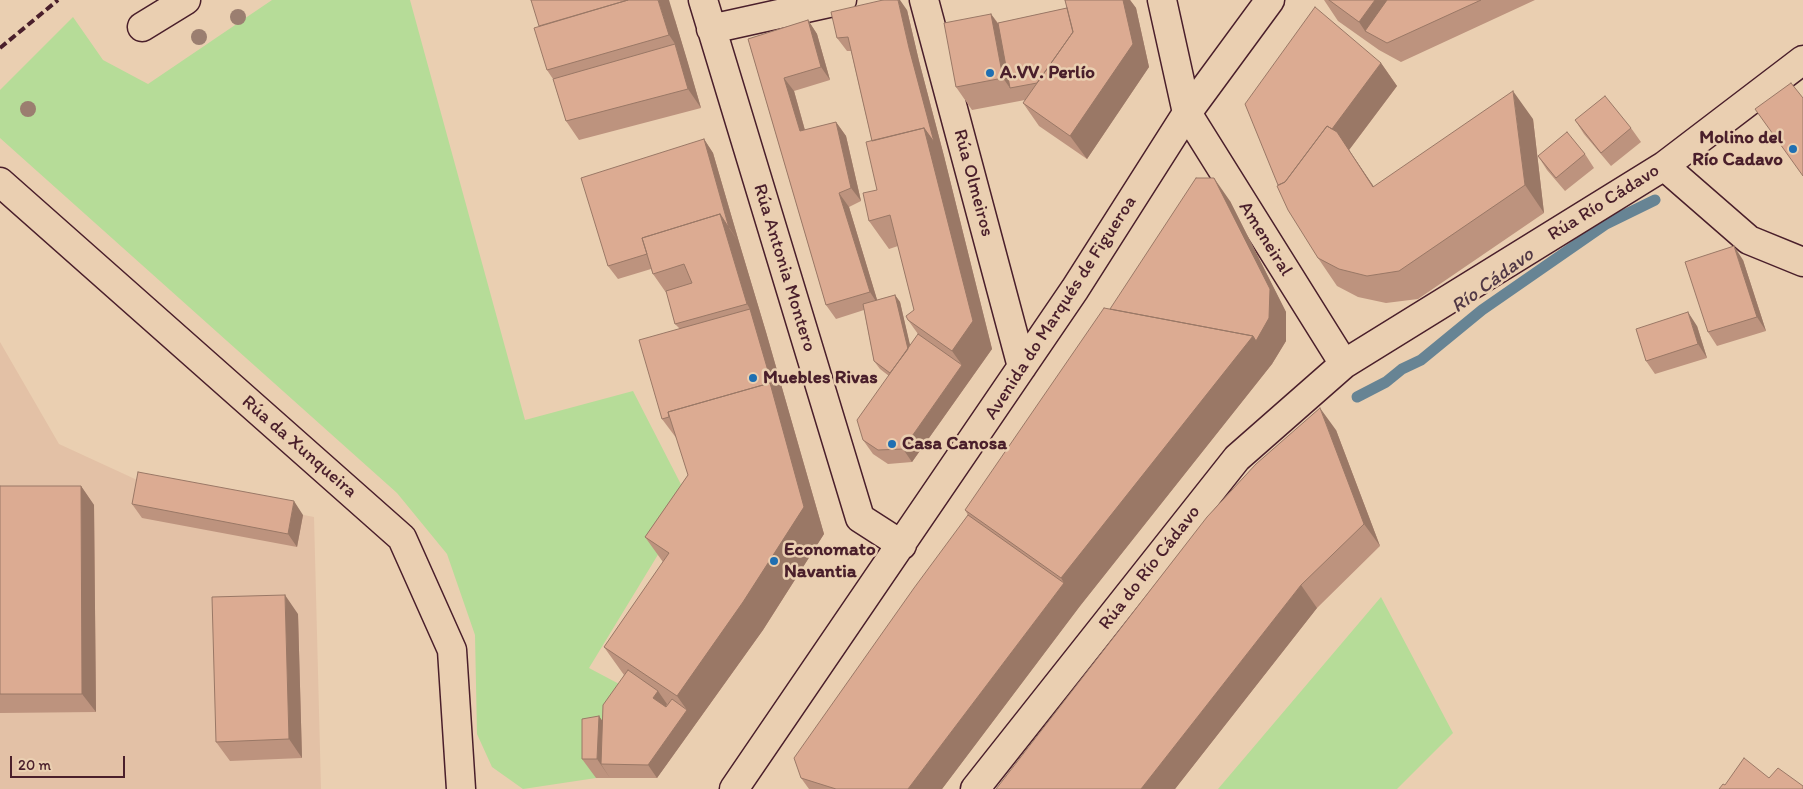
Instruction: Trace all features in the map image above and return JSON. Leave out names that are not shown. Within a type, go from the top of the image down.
[{"type":"street","points":[[142,28],[186,0]]},
{"type":"street","name":"Rúa Antonia Montero","points":[[703,0],[860,518],[902,545]]},
{"type":"street","points":[[711,29],[842,0]]},
{"type":"street","name":"Rúa Olmeiros","points":[[924,0],[1022,367]]},
{"type":"street","name":"Ameneiral","points":[[1162,0],[1187,113],[1344,364]]},
{"type":"street","name":"Avenida do Marqués de Figueroa","points":[[734,789],[1075,289],[1187,113],[1270,0]]},
{"type":"street","name":"Rúa Río Cádavo","points":[[1344,364],[1664,166],[1803,60]]},
{"type":"street","points":[[1664,166],[1749,240],[1803,262]]},
{"type":"street","name":"Rúa da Xunqueira","points":[[0,182],[402,538],[452,650],[461,789]]},
{"type":"street","name":"Rúa do Río Cádavo","points":[[975,789],[1237,458],[1344,364]]},
{"type":"shaded area","points":[[0,342],[59,444],[148,485],[314,517],[321,789],[0,789]]},
{"type":"green space","points":[[272,0],[410,0],[525,420],[633,391],[690,502],[589,668],[621,685],[596,778],[523,789],[492,767],[477,734],[475,635],[447,554],[397,493],[0,138],[0,90],[73,17],[103,60],[148,84]]},
{"type":"green space","points":[[1381,597],[1453,733],[1397,789],[1218,789]]},
{"type":"building","points":[[531,0],[628,0],[539,26]]},
{"type":"building","points":[[628,0],[658,0],[669,35],[547,70],[534,28]]},
{"type":"building","points":[[883,0],[898,0],[934,142],[924,128],[872,141],[848,37],[837,38],[831,12]]},
{"type":"building","points":[[1065,0],[1123,0],[1133,44],[1070,136],[1023,103],[1073,32]]},
{"type":"building","points":[[1329,0],[1375,0],[1359,22]]},
{"type":"building","points":[[1387,0],[1481,0],[1387,43],[1365,31]]},
{"type":"building","points":[[1315,7],[1381,63],[1332,129],[1327,126],[1285,182],[1278,185],[1245,104]]},
{"type":"building","points":[[1067,8],[1073,32],[1037,83],[1010,88],[998,23]]},
{"type":"building","points":[[991,14],[1003,78],[956,87],[944,23]]},
{"type":"building","points":[[808,20],[821,67],[784,78],[800,131],[836,122],[851,188],[839,193],[870,292],[826,305],[748,39]]},
{"type":"building","points":[[675,44],[688,89],[566,121],[553,79]]},
{"type":"building","name":"Molino del Río Cadavo","points":[[1791,83],[1803,98],[1803,176],[1755,109]]},
{"type":"building","points":[[1513,91],[1525,185],[1399,271],[1367,276],[1339,269],[1318,258],[1288,210],[1277,186],[1285,182],[1327,126],[1337,132],[1373,187]]},
{"type":"building","points":[[1605,96],[1631,128],[1601,153],[1575,120]]},
{"type":"building","points":[[924,128],[973,321],[952,351],[908,320],[906,316],[914,310],[890,215],[869,221],[863,193],[877,190],[866,142]]},
{"type":"building","points":[[1567,132],[1585,154],[1556,178],[1538,156]]},
{"type":"building","points":[[704,139],[729,228],[720,214],[642,238],[647,254],[608,266],[581,178]]},
{"type":"building","points":[[1196,178],[1214,178],[1270,289],[1269,318],[1256,341],[1253,336],[1110,309]]},
{"type":"building","points":[[720,214],[747,304],[675,324],[666,291],[692,283],[684,264],[653,274],[642,238]]},
{"type":"building","points":[[1734,246],[1757,317],[1708,332],[1685,262]]},
{"type":"building","points":[[895,295],[908,349],[890,373],[874,361],[863,304]]},
{"type":"building","points":[[1104,308],[1253,336],[1061,578],[965,510]]},
{"type":"building","points":[[750,309],[773,388],[770,383],[668,412],[669,417],[662,419],[639,340]]},
{"type":"building","points":[[1688,312],[1698,344],[1646,361],[1636,329]]},
{"type":"building","points":[[918,334],[962,365],[903,449],[878,450],[863,440],[857,420]]},
{"type":"building","points":[[770,383],[804,507],[743,602],[677,696],[604,647],[669,553],[645,537],[688,475],[668,412]]},
{"type":"building","points":[[1320,408],[1364,524],[1301,585],[1141,789],[996,789],[1207,517],[1256,464]]},
{"type":"building","points":[[138,472],[294,501],[288,534],[132,504]]},
{"type":"building","points":[[0,486],[81,486],[82,694],[0,694]]},
{"type":"building","points":[[968,515],[1064,583],[908,789],[836,789],[801,778],[794,758]]},
{"type":"building","points":[[285,595],[289,739],[216,742],[212,597]]},
{"type":"building","points":[[628,670],[658,691],[653,698],[666,707],[672,699],[687,710],[648,765],[601,764],[603,705]]},
{"type":"building","points":[[599,716],[597,759],[582,759],[582,719]]},
{"type":"building","points":[[1744,758],[1769,778],[1778,768],[1803,786],[1803,789],[1719,789],[1723,784],[1725,785]]},
{"type":"waterway","name":"Río Cádavo","points":[[1357,397],[1386,382],[1402,369],[1421,360],[1482,310],[1606,224],[1655,200]]},
{"type":"railway","points":[[0,48],[58,0]]},
{"type":"place","name":"A.VV. Perlío","points":[[990,73]]},
{"type":"place","name":"Molino del Río Cadavo","points":[[1793,149]]},
{"type":"place","name":"Muebles Rivas","points":[[753,378]]},
{"type":"place","name":"Casa Canosa","points":[[892,444]]},
{"type":"place","name":"Economato Navantia","points":[[774,561]]}]
